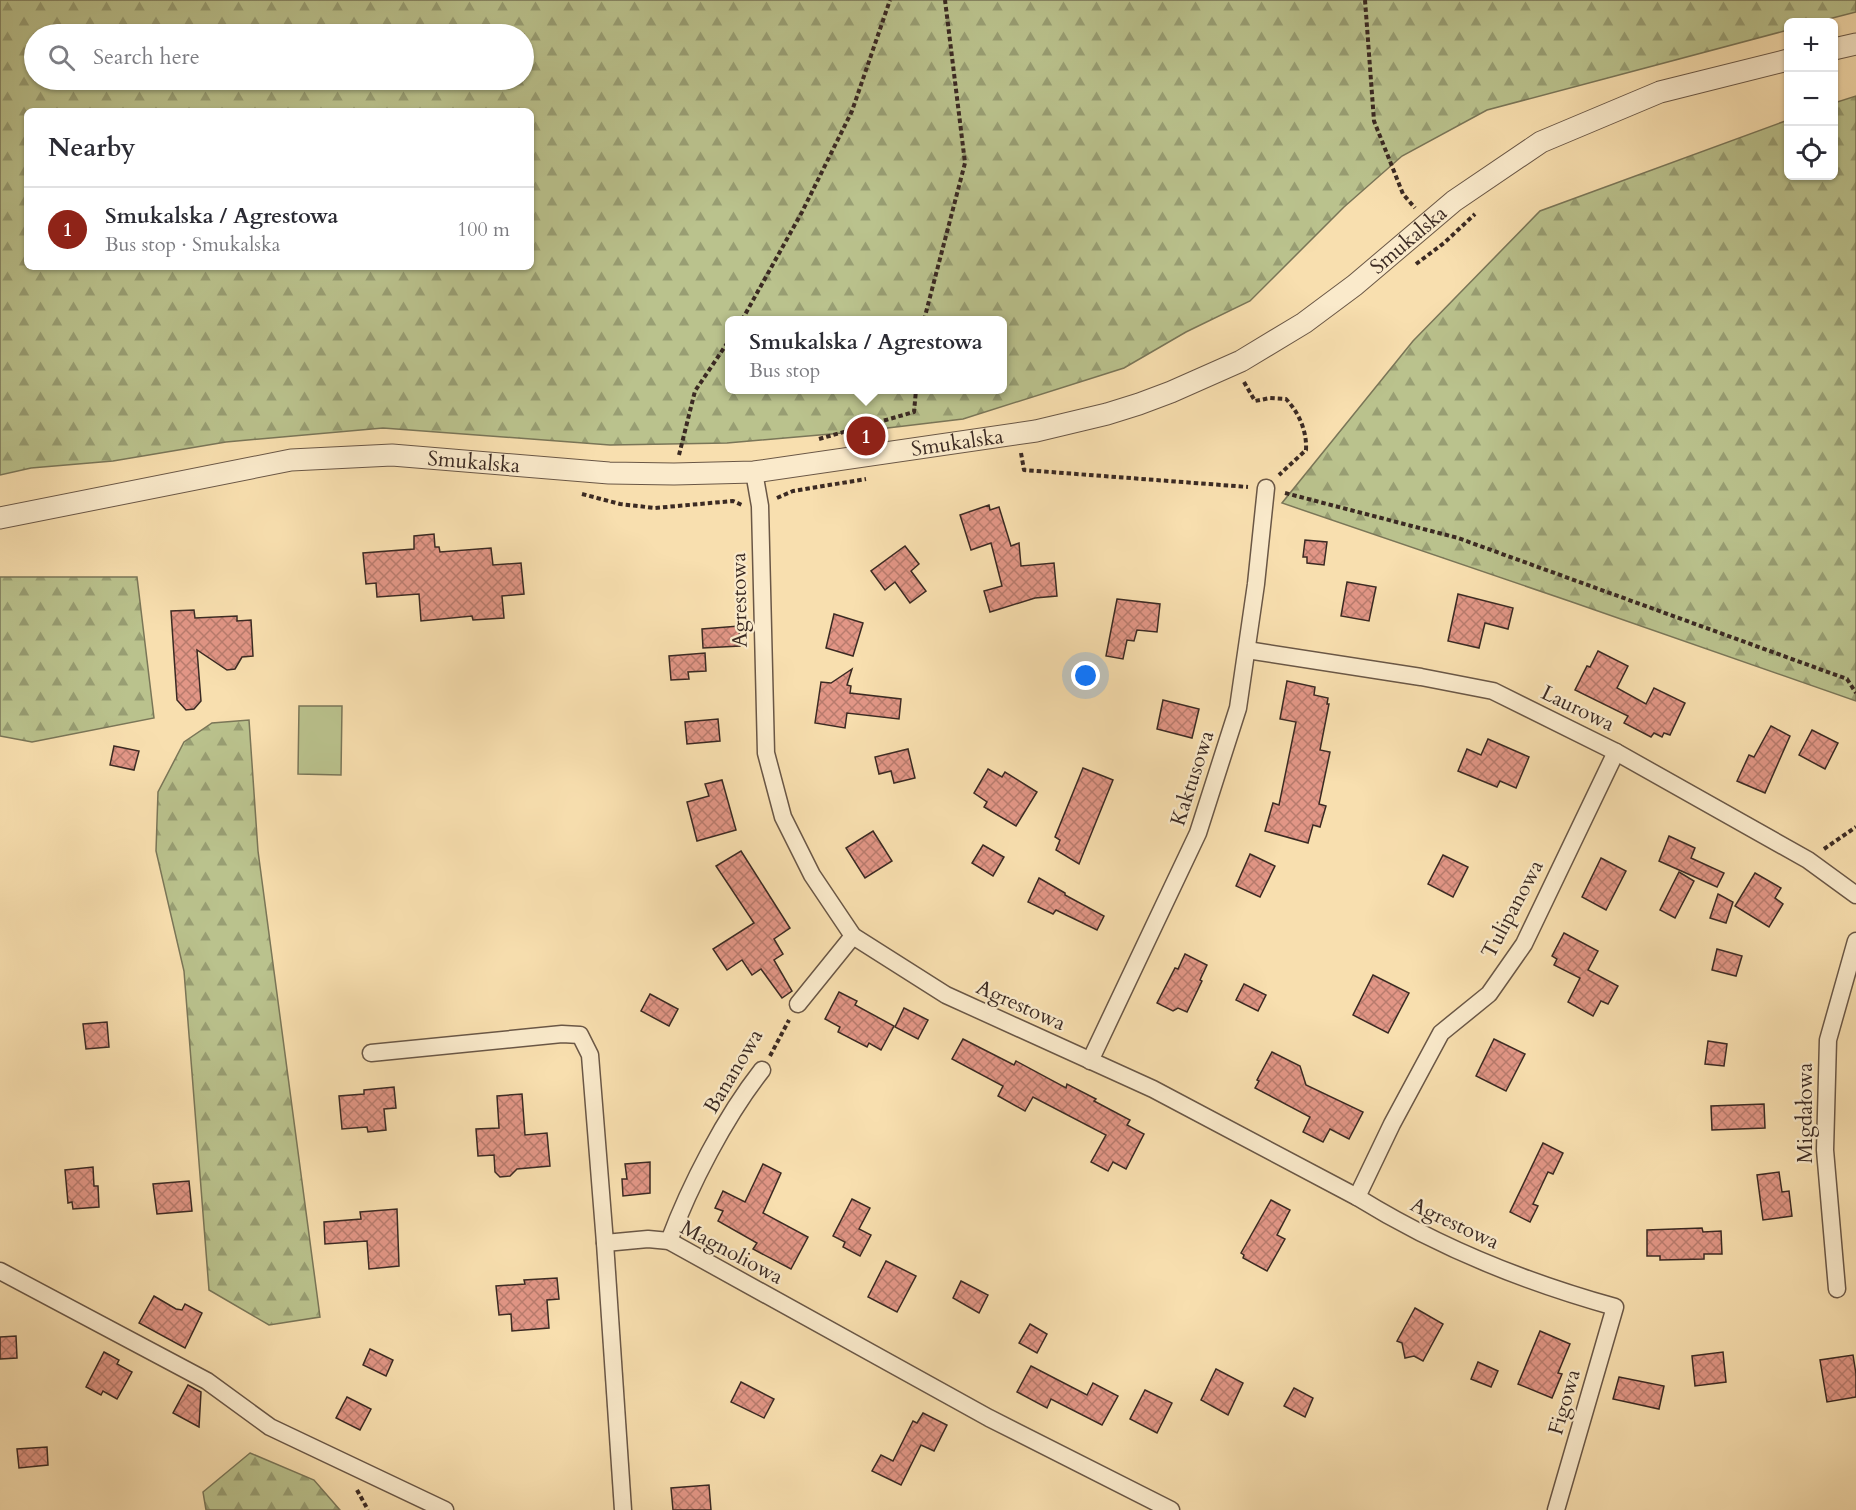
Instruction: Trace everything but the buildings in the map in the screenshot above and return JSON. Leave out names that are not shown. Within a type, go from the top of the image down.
[{"type":"street","points":[[1838,48],[1856,44]]},
{"type":"street","name":"Smukalska","points":[[0,518],[291,460],[392,455],[609,473],[754,472],[1036,431],[1107,414],[1160,396],[1241,360],[1304,322],[1355,285],[1426,223],[1482,181],[1541,142],[1660,92],[1784,61]]},
{"type":"street","name":"Agrestowa","points":[[754,472],[760,506],[766,753],[783,817],[812,875],[853,936],[946,995],[1153,1089],[1357,1197],[1388,1216],[1483,1263],[1615,1307]]},
{"type":"street","name":"Kaktusowa","points":[[1090,1061],[1198,833],[1238,708],[1266,488]]},
{"type":"street","name":"Laurowa","points":[[1247,650],[1420,676],[1493,691],[1616,752],[1808,860],[1856,895]]},
{"type":"street","name":"Tulipanowa","points":[[1357,1197],[1392,1124],[1441,1033],[1489,994],[1524,944],[1616,752]]},
{"type":"street","points":[[798,1004],[853,936]]},
{"type":"street","name":"Migdałowa","points":[[1837,1289],[1825,1150],[1828,1040],[1856,941]]},
{"type":"street","points":[[371,1053],[561,1034],[580,1035],[590,1055],[623,1510]]},
{"type":"street","name":"Bananowa","points":[[669,1241],[682,1206],[732,1114],[745,1091],[762,1070]]},
{"type":"street","name":"Magnoliowa","points":[[605,1243],[648,1239],[669,1241],[989,1418],[1171,1510]]},
{"type":"street","points":[[0,1271],[207,1381],[270,1427],[445,1510]]},
{"type":"street","name":"Figowa","points":[[1556,1510],[1615,1307]]},
{"type":"path","points":[[745,316],[802,213],[852,111],[890,0]]},
{"type":"path","points":[[925,316],[965,163],[945,0]]},
{"type":"path","points":[[1365,0],[1374,121],[1403,194],[1426,223]]},
{"type":"path","points":[[1444,243],[1477,212]]},
{"type":"path","points":[[674,474],[695,391],[725,345]]},
{"type":"path","points":[[1243,381],[1256,401],[1279,397],[1286,399],[1300,420],[1307,436],[1306,450],[1266,488]]},
{"type":"path","points":[[863,428],[914,412],[916,394]]},
{"type":"path","points":[[1021,453],[1024,470],[1266,488],[1458,538],[1847,679],[1856,693]]},
{"type":"path","points":[[572,491],[620,504],[655,508],[733,501],[747,507]]},
{"type":"path","points":[[1808,860],[1856,827]]},
{"type":"path","name":"Bananowa","points":[[762,1070],[798,1004]]},
{"type":"green space","points":[[0,0],[1856,0],[1856,12],[1833,18],[1784,18],[1784,31],[1487,110],[1402,156],[1344,207],[1250,301],[1186,332],[1124,368],[963,419],[854,432],[727,443],[610,445],[383,428],[226,442],[113,461],[31,468],[0,475]]},
{"type":"green space","points":[[1856,96],[1856,701],[1282,503],[1413,341],[1540,211],[1784,121],[1784,180],[1838,180],[1838,102]]},
{"type":"green space","points":[[0,577],[137,577],[154,718],[32,742],[0,736]]},
{"type":"green space","points":[[299,706],[342,706],[341,775],[298,774]]},
{"type":"green space","points":[[249,720],[258,851],[320,1317],[269,1325],[209,1290],[184,971],[156,851],[158,792],[184,742],[212,723]]},
{"type":"green space","points":[[250,1453],[314,1480],[340,1510],[206,1510],[203,1492]]},
{"type":"place","name":"Smukalska / Agrestowa","points":[[866,436]]}]
